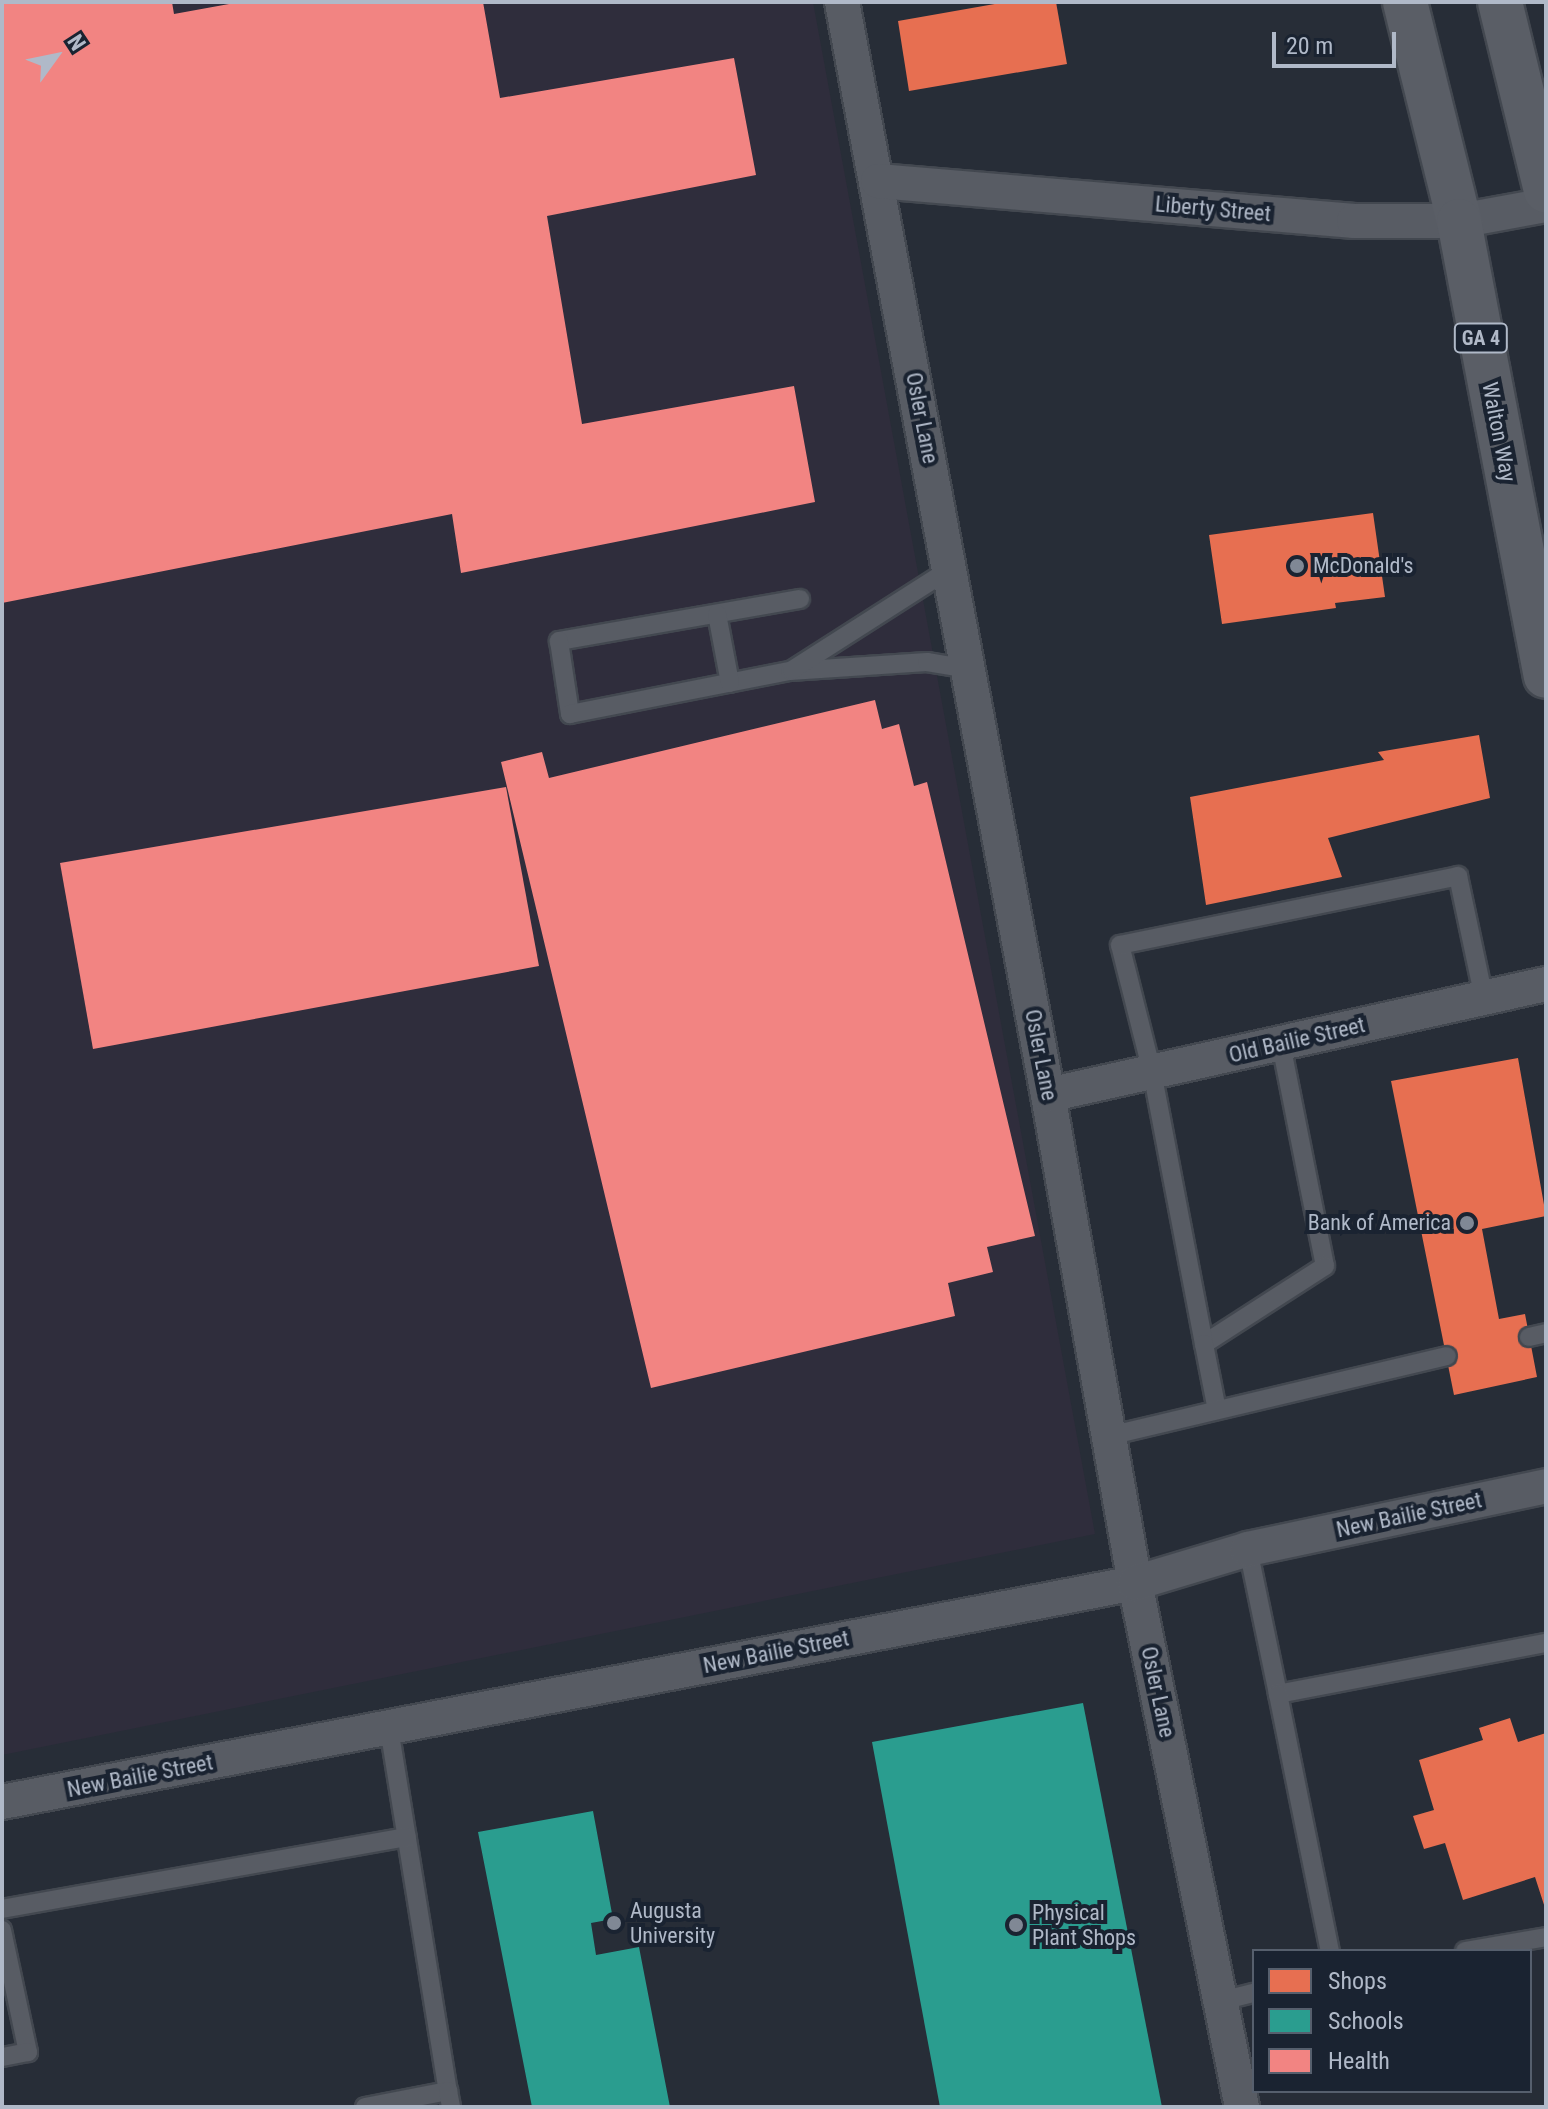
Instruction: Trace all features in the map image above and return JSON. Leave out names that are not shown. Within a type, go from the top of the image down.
[{"type":"main road","name":"Walton Way","points":[[1405,2],[1459,221],[1546,676]]},
{"type":"main road","points":[[1502,8],[1546,190]]},
{"type":"street","name":"Osler Lane","points":[[842,2],[1048,1095],[1135,1583],[1242,2107]]},
{"type":"street","name":"Liberty Street","points":[[878,181],[1354,221],[1459,221],[1546,205]]},
{"type":"street","name":"Old Bailie Street","points":[[1048,1095],[1546,984]]},
{"type":"street","name":"New Bailie Street","points":[[2,1802],[1135,1583],[1248,1549],[1546,1486]]},
{"type":"lane","points":[[790,671],[950,569]]},
{"type":"lane","points":[[800,599],[559,641],[570,714],[790,671],[927,662],[969,669]]},
{"type":"lane","points":[[717,614],[730,683]]},
{"type":"lane","points":[[1217,1410],[1152,1072],[1120,945],[1458,876],[1484,998]]},
{"type":"lane","points":[[1204,1344],[1325,1266],[1281,1044]]},
{"type":"lane","points":[[1109,1436],[1447,1356]]},
{"type":"lane","points":[[1248,1549],[1330,1949]]},
{"type":"lane","points":[[1278,1694],[1546,1643]]},
{"type":"lane","points":[[365,2107],[450,2099],[389,1728]]},
{"type":"lane","points":[[2,1909],[407,1837]]},
{"type":"lane","points":[[2,1930],[28,2052],[2,2057]]},
{"type":"lane","points":[[1477,1949],[1546,1937]]},
{"type":"lane","points":[[1221,2001],[1252,1993]]},
{"type":"shaded area","points":[[2,2],[813,2],[1095,1534],[2,1755]]},
{"type":"building: Shops","points":[[1006,2],[1056,2],[1067,64],[909,91],[898,21]]},
{"type":"building: Shops","name":"McDonald's","points":[[1373,513],[1385,597],[1335,603],[1336,608],[1222,624],[1209,535]]},
{"type":"building: Shops","points":[[1479,735],[1490,798],[1328,838],[1342,877],[1206,905],[1190,797],[1384,760],[1378,752]]},
{"type":"building: Shops","name":"Bank of America","points":[[1518,1058],[1546,1216],[1482,1229],[1499,1319],[1525,1314],[1537,1377],[1454,1395],[1391,1081]]},
{"type":"building: Shops","points":[[1510,1718],[1518,1742],[1546,1733],[1546,1911],[1535,1877],[1463,1900],[1445,1843],[1424,1849],[1413,1816],[1434,1810],[1419,1760],[1483,1740],[1479,1728]]},
{"type":"building: Schools","name":"Physical Plant Shops","points":[[1083,1703],[1162,2107],[940,2107],[872,1742]]},
{"type":"building: Schools","points":[[593,1811],[613,1919],[591,1923],[596,1955],[639,1947],[670,2107],[532,2107],[478,1832]]},
{"type":"building: Health","points":[[2,2],[172,2],[174,14],[240,2],[483,2],[500,98],[734,58],[756,175],[547,216],[582,424],[794,386],[815,502],[461,573],[452,514],[2,603]]},
{"type":"building: Health","points":[[875,700],[882,729],[899,724],[914,786],[927,782],[1035,1236],[987,1247],[993,1272],[948,1283],[955,1316],[651,1388],[501,762],[542,752],[549,778]]},
{"type":"building: Health","points":[[506,787],[539,966],[93,1049],[60,863]]},
{"type":"place","name":"McDonald's","points":[[1297,566]]},
{"type":"place","name":"Bank of America","points":[[1467,1223]]},
{"type":"place","name":"Augusta University","points":[[614,1923]]},
{"type":"place","name":"Physical Plant Shops","points":[[1016,1925]]}]
